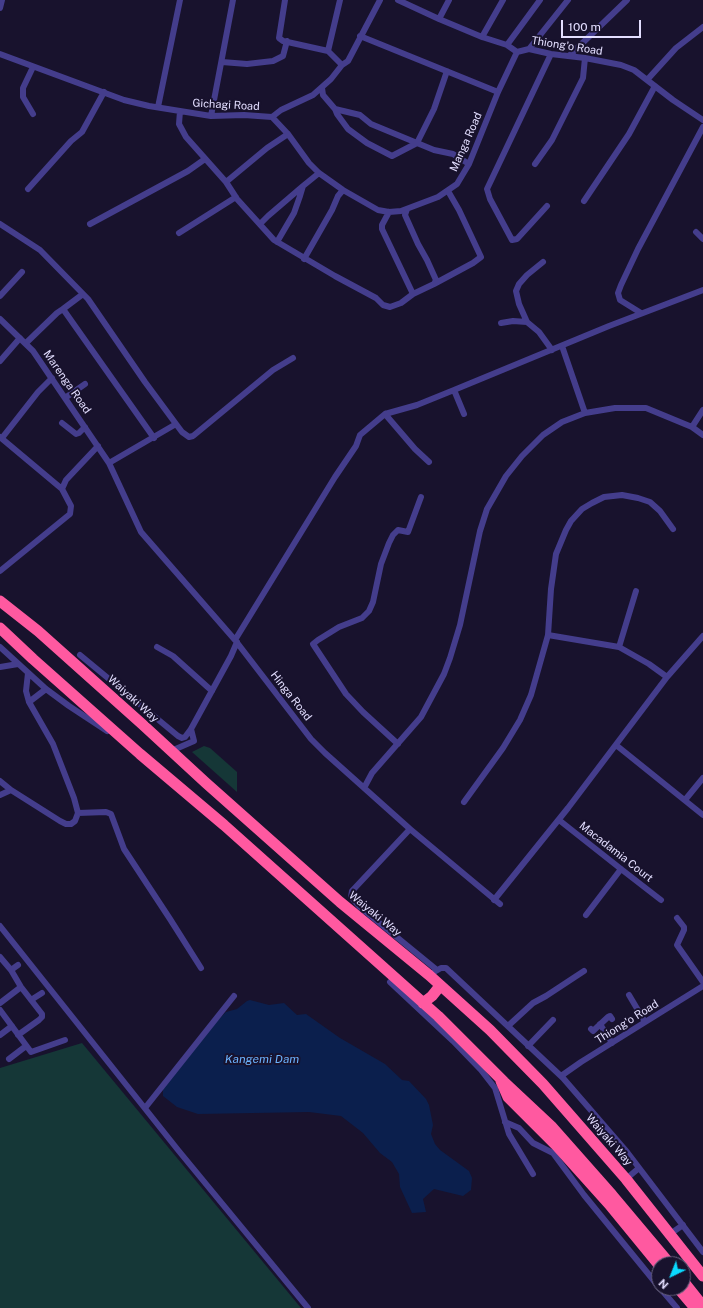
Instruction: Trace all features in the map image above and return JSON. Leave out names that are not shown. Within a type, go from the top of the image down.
[{"type":"highway","name":"Waiyaki Way","points":[[0,601],[38,631],[171,752],[356,910],[433,973],[440,986],[490,1030],[543,1084],[626,1179],[702,1274]]},
{"type":"highway","points":[[0,628],[140,754],[224,825],[423,1002],[551,1126],[663,1256]]},
{"type":"highway","points":[[423,1002],[432,996],[440,986]]},
{"type":"highway","points":[[498,1076],[508,1097],[557,1146],[609,1204],[652,1256]]},
{"type":"highway","points":[[691,1280],[702,1274]]},
{"type":"highway","points":[[691,1295],[699,1304]]},
{"type":"street","points":[[0,8],[2,0]]},
{"type":"street","points":[[158,107],[180,0]]},
{"type":"street","points":[[211,116],[233,0]]},
{"type":"street","points":[[286,0],[279,38],[328,51],[342,65]]},
{"type":"street","points":[[328,51],[340,0]]},
{"type":"street","name":"Gichagi Road","points":[[0,54],[124,100],[211,116],[244,115],[272,117],[281,110],[302,101],[322,88],[332,79],[342,65],[348,61],[380,0]]},
{"type":"street","points":[[439,19],[449,0]]},
{"type":"street","points":[[482,36],[503,0]]},
{"type":"street","points":[[507,45],[540,0]]},
{"type":"street","points":[[529,49],[568,0]]},
{"type":"street","points":[[569,56],[627,0]]},
{"type":"street","name":"Thiong'o Road","points":[[401,1],[439,19],[507,45],[517,52],[529,49],[621,65],[634,70],[700,119]]},
{"type":"street","points":[[647,80],[676,48],[703,27]]},
{"type":"street","points":[[360,36],[498,92]]},
{"type":"street","points":[[222,62],[248,64],[273,61],[283,56],[287,41]]},
{"type":"street","name":"Manga Road","points":[[272,117],[288,134],[309,163],[319,173],[343,190],[378,210],[389,212],[407,209],[438,197],[457,184],[469,164],[498,92],[517,52]]},
{"type":"street","points":[[547,206],[517,239],[512,240],[490,199],[487,188],[551,54]]},
{"type":"street","points":[[535,164],[552,140],[583,78],[585,58]]},
{"type":"street","points":[[32,114],[23,97],[23,88],[33,67]]},
{"type":"street","points":[[322,88],[323,95],[351,132],[367,143],[392,156],[417,143],[434,109],[447,71]]},
{"type":"street","points":[[584,201],[629,134],[655,86]]},
{"type":"street","points":[[28,189],[71,141],[82,132],[104,92]]},
{"type":"street","points":[[335,109],[360,115],[371,124],[434,150],[453,154],[469,164]]},
{"type":"street","points":[[180,111],[179,124],[186,137],[226,182],[236,197],[277,242],[351,286],[376,298],[383,305],[390,306],[401,303],[413,294],[473,263],[481,257],[459,210],[448,191]]},
{"type":"street","points":[[700,119],[703,112]]},
{"type":"street","points":[[641,313],[620,300],[618,293],[638,249],[703,127]]},
{"type":"street","points":[[226,182],[288,134]]},
{"type":"street","points":[[90,224],[188,171],[205,159]]},
{"type":"street","points":[[260,224],[319,173]]},
{"type":"street","points":[[277,242],[294,213],[303,186]]},
{"type":"street","points":[[304,259],[332,210],[338,196],[343,190]]},
{"type":"street","points":[[179,233],[236,197]]},
{"type":"street","points":[[407,209],[406,215],[418,244],[435,277],[436,280],[434,284]]},
{"type":"street","points":[[389,212],[382,229],[413,294]]},
{"type":"street","points":[[0,224],[40,250],[88,299],[145,382],[182,432],[189,437],[193,436],[273,370],[292,358]]},
{"type":"street","points":[[696,232],[703,239]]},
{"type":"street","points":[[543,262],[527,275],[519,284],[516,291],[519,304],[527,322],[539,332],[552,350]]},
{"type":"street","points":[[0,296],[22,272]]},
{"type":"street","points":[[171,752],[191,729],[232,656],[236,641],[356,446],[360,435],[385,414],[417,405],[641,313],[703,290]]},
{"type":"street","points":[[26,343],[57,313],[83,294]]},
{"type":"street","points":[[63,309],[154,438]]},
{"type":"street","name":"Marenga Road","points":[[0,319],[26,343],[43,364],[109,463]]},
{"type":"street","points":[[501,323],[513,321],[527,322]]},
{"type":"street","points":[[0,361],[20,338]]},
{"type":"street","points":[[562,346],[585,413]]},
{"type":"street","points":[[0,571],[70,514],[71,506],[62,489],[1,437],[38,392],[52,378]]},
{"type":"street","points":[[65,398],[85,384]]},
{"type":"street","points":[[454,390],[464,414]]},
{"type":"street","points":[[364,788],[372,773],[421,716],[436,689],[450,658],[460,625],[480,531],[487,509],[506,476],[522,456],[543,435],[562,422],[585,413],[615,408],[646,408],[692,427],[703,435]]},
{"type":"street","points":[[692,427],[703,410]]},
{"type":"street","points":[[385,414],[415,449],[430,462]]},
{"type":"street","points":[[62,423],[76,434],[86,427]]},
{"type":"street","points":[[109,463],[176,424]]},
{"type":"street","points":[[62,489],[66,480],[98,446]]},
{"type":"street","name":"Hinga Road","points":[[109,463],[141,532],[236,641],[311,739],[410,829],[500,904]]},
{"type":"street","points":[[464,802],[495,760],[520,720],[533,689],[548,635],[551,589],[556,554],[571,521],[582,509],[604,497],[622,495],[650,502],[660,511],[673,529]]},
{"type":"street","points":[[398,744],[346,694],[313,644],[339,627],[362,618],[369,611],[373,602],[381,564],[389,543],[393,535],[398,530],[408,532],[421,497]]},
{"type":"street","points":[[619,647],[636,591]]},
{"type":"street","points":[[548,635],[619,647],[649,664],[667,677]]},
{"type":"street","points":[[494,900],[559,820],[667,677],[703,636]]},
{"type":"street","points":[[0,647],[46,689],[140,754]]},
{"type":"street","points":[[157,647],[171,655],[212,691]]},
{"type":"street","points":[[80,655],[182,738]]},
{"type":"street","points":[[0,667],[18,664]]},
{"type":"street","points":[[0,781],[11,790],[66,824],[74,823],[78,813],[74,798],[53,744],[29,702],[26,692],[28,673]]},
{"type":"street","points":[[29,702],[46,689]]},
{"type":"street","points":[[171,752],[194,741],[191,729]]},
{"type":"street","points":[[616,745],[703,815]]},
{"type":"street","points":[[685,800],[703,778]]},
{"type":"street","points":[[0,795],[11,790]]},
{"type":"street","points":[[78,813],[106,812],[111,814],[124,849],[201,968]]},
{"type":"street","name":"Macadamia Court","points":[[559,820],[661,900]]},
{"type":"street","points":[[356,910],[351,897],[352,891],[410,829]]},
{"type":"street","points":[[586,915],[621,869]]},
{"type":"street","points":[[677,918],[684,927],[684,930],[677,945],[703,982]]},
{"type":"street","points":[[0,926],[145,1108],[308,1308]]},
{"type":"street","points":[[0,958],[11,970],[21,987],[42,1014],[42,1017],[18,1035]]},
{"type":"street","points":[[11,970],[18,965]]},
{"type":"street","points":[[433,973],[446,968],[561,1076],[612,1133],[703,1252]]},
{"type":"street","points":[[508,1026],[533,1003],[584,971]]},
{"type":"street","points":[[390,982],[453,1041],[481,1070],[495,1088],[509,1134],[533,1174]]},
{"type":"street","name":"Thiong'o Road","points":[[561,1076],[703,986]]},
{"type":"street","points":[[0,1003],[21,987]]},
{"type":"street","points":[[31,1000],[42,993]]},
{"type":"street","points":[[630,995],[645,1022]]},
{"type":"street","points":[[145,1108],[234,996]]},
{"type":"street","points":[[0,1010],[32,1053],[65,1040]]},
{"type":"street","points":[[591,1029],[593,1031],[610,1016],[612,1019]]},
{"type":"street","points":[[528,1046],[553,1020]]},
{"type":"street","points":[[600,1024],[612,1043]]},
{"type":"street","points":[[0,1035],[12,1026]]},
{"type":"street","points":[[9,1058],[26,1046]]},
{"type":"street","points":[[505,1122],[519,1128],[533,1143],[553,1153],[584,1195],[651,1278]]},
{"type":"street","points":[[626,1179],[640,1168]]},
{"type":"street","points":[[670,1234],[683,1225]]},
{"type":"street","points":[[666,1296],[677,1308]]},
{"type":"green space","points":[[204,746],[210,748],[237,772],[237,792],[192,752]]},
{"type":"green space","points":[[82,1043],[301,1308],[0,1308],[0,1068]]},
{"type":"water","name":"Kangemi Dam","points":[[250,1000],[269,1005],[284,1003],[297,1015],[306,1014],[340,1038],[385,1064],[402,1080],[409,1081],[426,1099],[429,1105],[433,1125],[431,1134],[435,1144],[440,1150],[469,1171],[472,1178],[471,1190],[463,1196],[434,1189],[423,1199],[426,1212],[412,1213],[400,1187],[399,1174],[392,1162],[380,1153],[363,1133],[341,1116],[309,1112],[198,1114],[177,1107],[163,1096],[163,1089],[207,1031],[226,1012],[237,1009]]}]
